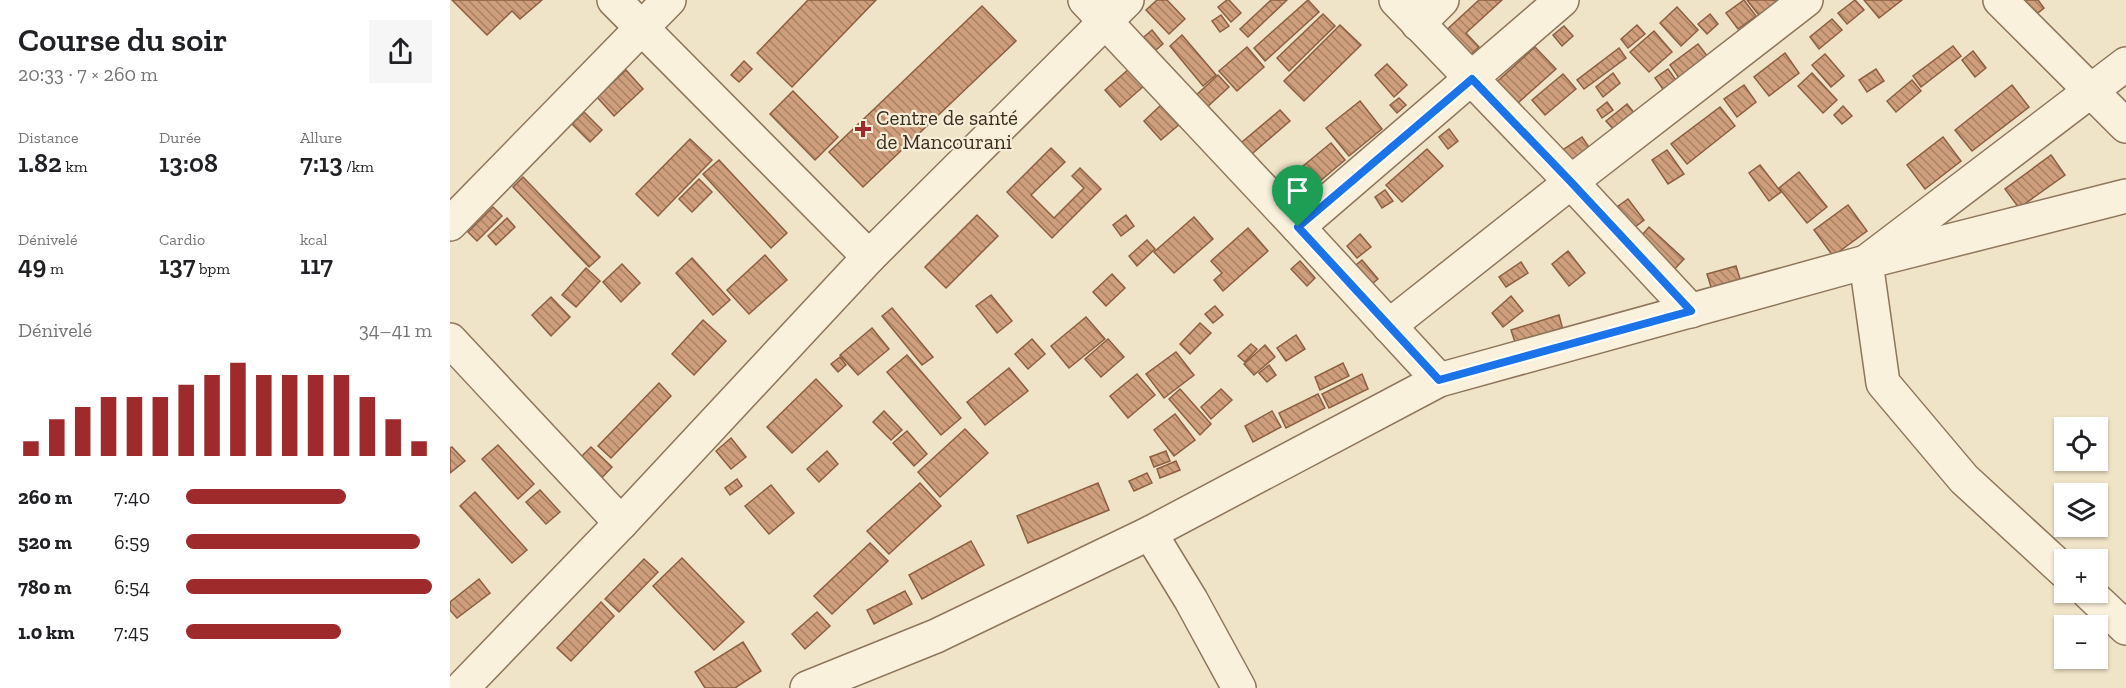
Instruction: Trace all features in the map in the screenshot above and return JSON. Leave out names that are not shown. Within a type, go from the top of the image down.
[{"type":"street","points":[[614,0],[869,256]]},
{"type":"street","points":[[450,224],[640,27],[669,0]]},
{"type":"street","points":[[1396,0],[1691,311]]},
{"type":"street","points":[[1418,24],[1442,0]]},
{"type":"street","points":[[1298,227],[1562,0]]},
{"type":"street","points":[[1389,326],[1806,0]]},
{"type":"street","points":[[2000,0],[2126,126]]},
{"type":"street","points":[[462,688],[621,523],[869,256],[1106,7],[1298,227],[1439,380]]},
{"type":"street","points":[[1866,262],[2126,64]]},
{"type":"street","points":[[807,688],[936,636],[1150,533],[1439,380],[1866,262],[2126,196]]},
{"type":"street","points":[[1866,262],[1883,383],[1964,479],[2054,562]]},
{"type":"street","points":[[450,340],[621,523]]},
{"type":"street","points":[[1150,533],[1191,600],[1239,688]]},
{"type":"street","points":[[2100,603],[2126,628]]},
{"type":"building","points":[[452,0],[542,0],[520,19],[512,11],[487,35]]},
{"type":"building","points":[[808,0],[876,0],[792,87],[757,53]]},
{"type":"building","points":[[1157,0],[1167,0],[1185,19],[1169,34],[1146,10]]},
{"type":"building","points":[[1227,0],[1241,13],[1231,22],[1218,7]]},
{"type":"building","points":[[1271,0],[1287,0],[1248,37],[1240,29]]},
{"type":"building","points":[[1308,0],[1319,12],[1265,61],[1254,48]]},
{"type":"building","points":[[1479,0],[1502,0],[1466,33],[1479,47],[1465,60],[1441,35]]},
{"type":"building","points":[[1744,0],[1756,16],[1738,29],[1726,13]]},
{"type":"building","points":[[1747,0],[1785,0],[1761,18]]},
{"type":"building","points":[[1855,0],[1864,10],[1847,24],[1838,13]]},
{"type":"building","points":[[1864,0],[1902,0],[1879,18]]},
{"type":"building","points":[[2017,0],[2038,0],[2044,8],[2029,20]]},
{"type":"building","points":[[982,6],[1016,41],[863,187],[829,152]]},
{"type":"building","points":[[1677,7],[1698,30],[1681,46],[1660,23]]},
{"type":"building","points":[[1323,14],[1335,26],[1289,71],[1277,58]]},
{"type":"building","points":[[1710,14],[1718,24],[1707,34],[1698,24]]},
{"type":"building","points":[[1221,15],[1229,26],[1220,32],[1212,21]]},
{"type":"building","points":[[1832,19],[1842,30],[1819,49],[1810,37]]},
{"type":"building","points":[[1340,25],[1361,45],[1304,101],[1284,81]]},
{"type":"building","points":[[1637,25],[1645,34],[1628,48],[1621,39]]},
{"type":"building","points":[[1564,26],[1573,36],[1562,46],[1553,35]]},
{"type":"building","points":[[1152,30],[1163,44],[1150,55],[1139,41]]},
{"type":"building","points":[[1654,31],[1672,52],[1649,72],[1630,52]]},
{"type":"building","points":[[1182,35],[1216,75],[1203,86],[1170,46]]},
{"type":"building","points":[[1698,44],[1708,57],[1679,78],[1670,65]]},
{"type":"building","points":[[1953,46],[1961,56],[1921,87],[1913,76]]},
{"type":"building","points":[[1247,47],[1264,67],[1237,91],[1219,71]]},
{"type":"building","points":[[1535,47],[1556,69],[1509,111],[1489,89]]},
{"type":"building","points":[[1619,48],[1626,58],[1584,89],[1577,80]]},
{"type":"building","points":[[1973,51],[1986,68],[1975,77],[1962,60]]},
{"type":"building","points":[[1785,53],[1799,73],[1769,96],[1754,77]]},
{"type":"building","points":[[1825,54],[1844,76],[1831,87],[1812,65]]},
{"type":"building","points":[[744,61],[752,69],[739,82],[731,75]]},
{"type":"building","points":[[1387,64],[1407,85],[1394,97],[1375,75]]},
{"type":"building","points":[[1130,68],[1145,85],[1120,107],[1105,90]]},
{"type":"building","points":[[1668,69],[1678,83],[1665,92],[1655,78]]},
{"type":"building","points":[[1876,69],[1884,81],[1867,92],[1859,80]]},
{"type":"building","points":[[626,70],[643,89],[614,116],[597,97]]},
{"type":"building","points":[[1613,73],[1620,83],[1603,97],[1596,87]]},
{"type":"building","points":[[1812,73],[1837,100],[1823,113],[1798,86]]},
{"type":"building","points":[[1563,74],[1576,89],[1545,115],[1532,100]]},
{"type":"building","points":[[1218,75],[1229,87],[1205,109],[1194,97]]},
{"type":"building","points":[[1912,80],[1921,91],[1896,112],[1887,101]]},
{"type":"building","points":[[1744,85],[1756,102],[1737,117],[1724,99]]},
{"type":"building","points":[[2012,85],[2029,107],[1972,151],[1955,130]]},
{"type":"building","points":[[793,91],[838,137],[815,160],[770,114]]},
{"type":"building","points":[[1399,98],[1406,105],[1397,113],[1390,105]]},
{"type":"building","points":[[1360,101],[1382,129],[1349,156],[1326,128]]},
{"type":"building","points":[[1607,102],[1613,110],[1602,118],[1597,110]]},
{"type":"building","points":[[1163,103],[1181,123],[1161,140],[1144,121]]},
{"type":"building","points":[[1627,104],[1635,114],[1615,131],[1606,121]]},
{"type":"building","points":[[1843,106],[1852,116],[1842,124],[1834,115]]},
{"type":"building","points":[[1720,107],[1735,126],[1687,164],[1671,144]]},
{"type":"building","points":[[1280,110],[1290,121],[1246,159],[1236,147]]},
{"type":"building","points":[[584,112],[602,130],[590,142],[572,124]]},
{"type":"building","points":[[1449,129],[1458,141],[1448,149],[1439,137]]},
{"type":"building","points":[[1582,137],[1591,150],[1567,167],[1558,153]]},
{"type":"building","points":[[1943,137],[1961,161],[1925,189],[1907,165]]},
{"type":"building","points":[[690,139],[712,160],[658,216],[636,194]]},
{"type":"building","points":[[1331,143],[1345,160],[1306,193],[1292,175]]},
{"type":"building","points":[[1051,148],[1065,162],[1031,195],[1054,218],[1084,188],[1072,176],[1080,168],[1101,189],[1052,238],[1007,192]]},
{"type":"building","points":[[1427,149],[1443,166],[1402,202],[1386,185]]},
{"type":"building","points":[[1667,150],[1684,174],[1668,184],[1652,160]]},
{"type":"building","points":[[2051,155],[2065,175],[2019,208],[2005,189]]},
{"type":"building","points":[[719,160],[787,233],[771,248],[703,174]]},
{"type":"building","points":[[1760,165],[1781,192],[1769,201],[1749,173]]},
{"type":"building","points":[[1799,172],[1827,207],[1807,223],[1779,188]]},
{"type":"building","points":[[523,177],[600,257],[589,267],[513,187]]},
{"type":"building","points":[[699,179],[712,192],[692,212],[679,199]]},
{"type":"building","points":[[1385,190],[1393,201],[1382,208],[1375,197]]},
{"type":"building","points":[[1628,199],[1644,220],[1626,234],[1610,212]]},
{"type":"building","points":[[1848,205],[1867,231],[1833,256],[1814,230]]},
{"type":"building","points":[[493,207],[502,216],[477,241],[468,232]]},
{"type":"building","points":[[977,215],[998,236],[946,288],[925,267]]},
{"type":"building","points":[[1126,215],[1134,226],[1121,236],[1113,225]]},
{"type":"building","points":[[1194,217],[1213,239],[1174,273],[1154,252]]},
{"type":"building","points":[[507,218],[515,227],[496,245],[488,236]]},
{"type":"building","points":[[1649,227],[1684,259],[1669,275],[1635,243]]},
{"type":"building","points":[[1248,228],[1268,251],[1223,291],[1214,280],[1222,273],[1211,261]]},
{"type":"building","points":[[1360,234],[1371,247],[1357,258],[1347,246]]},
{"type":"building","points":[[1147,240],[1155,249],[1137,266],[1129,256]]},
{"type":"building","points":[[1568,251],[1585,273],[1569,286],[1552,264]]},
{"type":"building","points":[[765,255],[787,280],[749,314],[727,290]]},
{"type":"building","points":[[692,258],[730,300],[713,315],[676,273]]},
{"type":"building","points":[[1362,260],[1378,279],[1367,288],[1351,269]]},
{"type":"building","points":[[1300,261],[1315,278],[1307,286],[1291,269]]},
{"type":"building","points":[[1521,262],[1528,273],[1506,287],[1499,277]]},
{"type":"building","points":[[622,264],[640,283],[621,302],[603,282]]},
{"type":"building","points":[[1736,266],[1741,282],[1712,290],[1707,274]]},
{"type":"building","points":[[586,268],[600,281],[576,307],[562,295]]},
{"type":"building","points":[[1112,274],[1125,288],[1106,306],[1093,292]]},
{"type":"building","points":[[991,295],[1012,321],[997,333],[976,306]]},
{"type":"building","points":[[1511,296],[1523,311],[1503,327],[1492,313]]},
{"type":"building","points":[[551,297],[570,317],[551,336],[532,315]]},
{"type":"building","points":[[1215,306],[1223,315],[1213,323],[1205,314]]},
{"type":"building","points":[[892,308],[933,357],[922,365],[882,316]]},
{"type":"building","points":[[1559,315],[1564,334],[1517,348],[1511,330]]},
{"type":"building","points":[[1086,317],[1105,339],[1069,368],[1051,346]]},
{"type":"building","points":[[703,320],[726,341],[694,375],[672,354]]},
{"type":"building","points":[[1200,323],[1211,333],[1190,354],[1180,344]]},
{"type":"building","points":[[872,328],[889,349],[858,375],[840,355]]},
{"type":"building","points":[[1296,335],[1305,349],[1286,361],[1277,348]]},
{"type":"building","points":[[1032,339],[1045,354],[1028,369],[1015,354]]},
{"type":"building","points":[[1108,339],[1124,357],[1101,377],[1085,359]]},
{"type":"building","points":[[1251,344],[1257,349],[1245,362],[1238,356]]},
{"type":"building","points":[[1265,345],[1275,357],[1254,375],[1244,364]]},
{"type":"building","points":[[1176,352],[1194,375],[1164,398],[1146,374]]},
{"type":"building","points":[[907,355],[961,418],[941,435],[887,372]]},
{"type":"building","points":[[840,357],[846,365],[838,372],[831,364]]},
{"type":"building","points":[[1343,363],[1349,376],[1320,390],[1315,377]]},
{"type":"building","points":[[1269,365],[1276,375],[1267,382],[1259,373]]},
{"type":"building","points":[[1009,368],[1028,391],[985,425],[967,402]]},
{"type":"building","points":[[1137,374],[1155,395],[1128,418],[1110,396]]},
{"type":"building","points":[[1362,374],[1368,389],[1329,408],[1322,394]]},
{"type":"building","points":[[816,379],[842,406],[792,453],[767,427]]},
{"type":"building","points":[[659,383],[671,396],[611,458],[598,446]]},
{"type":"building","points":[[1180,389],[1211,424],[1200,435],[1169,399]]},
{"type":"building","points":[[1221,389],[1232,400],[1211,419],[1201,407]]},
{"type":"building","points":[[1318,394],[1325,408],[1286,428],[1279,413]]},
{"type":"building","points":[[884,411],[902,430],[891,440],[873,422]]},
{"type":"building","points":[[1272,411],[1281,427],[1253,442],[1245,426]]},
{"type":"building","points":[[1175,414],[1195,440],[1174,456],[1154,430]]},
{"type":"building","points":[[965,429],[988,453],[940,497],[918,472]]},
{"type":"building","points":[[907,431],[927,454],[914,466],[893,443]]},
{"type":"building","points":[[731,438],[746,457],[731,469],[716,451]]},
{"type":"building","points":[[498,445],[534,484],[518,499],[482,459]]},
{"type":"building","points":[[452,447],[465,461],[450,473],[450,448]]},
{"type":"building","points":[[591,447],[612,467],[596,484],[575,463]]},
{"type":"building","points":[[827,451],[838,464],[819,482],[807,469]]},
{"type":"building","points":[[1166,451],[1170,461],[1154,467],[1150,457]]},
{"type":"building","points":[[1176,461],[1180,470],[1160,478],[1157,469]]},
{"type":"building","points":[[1147,473],[1152,483],[1134,491],[1129,481]]},
{"type":"building","points":[[737,479],[742,486],[730,495],[725,488]]},
{"type":"building","points":[[920,483],[941,506],[889,554],[867,531]]},
{"type":"building","points":[[1098,483],[1109,510],[1028,543],[1017,516]]},
{"type":"building","points":[[771,485],[794,513],[769,534],[745,506]]},
{"type":"building","points":[[540,490],[560,512],[546,524],[526,502]]},
{"type":"building","points":[[475,492],[527,550],[512,563],[460,506]]},
{"type":"building","points":[[971,541],[984,565],[922,599],[909,575]]},
{"type":"building","points":[[870,543],[888,561],[832,614],[814,596]]},
{"type":"building","points":[[682,558],[744,622],[714,650],[653,586]]},
{"type":"building","points":[[644,559],[658,572],[619,612],[605,599]]},
{"type":"building","points":[[479,579],[490,593],[457,618],[450,610],[450,602]]},
{"type":"building","points":[[905,591],[912,604],[874,624],[867,610]]},
{"type":"building","points":[[601,602],[614,616],[571,661],[557,648]]},
{"type":"building","points":[[817,612],[830,626],[805,649],[792,634]]},
{"type":"building","points":[[743,642],[761,671],[735,688],[705,688],[695,672]]},
{"type":"place","name":"Centre de santé de Mancourani","points":[[863,129]]},
{"type":"route","points":[[1472,79],[1691,311],[1439,380],[1298,227],[1472,79]]}]
